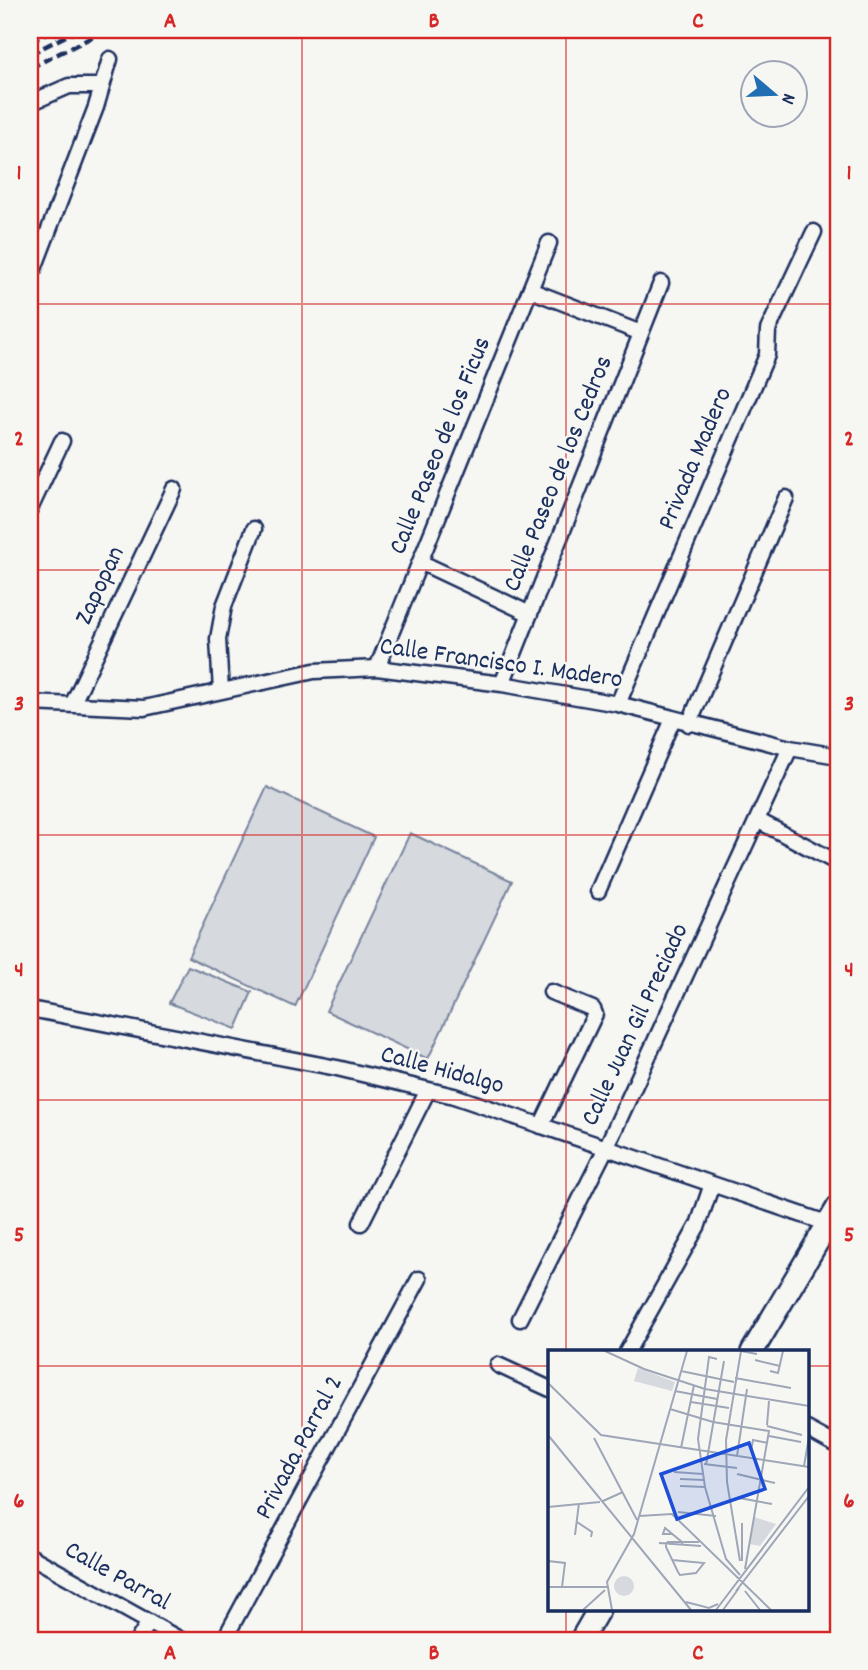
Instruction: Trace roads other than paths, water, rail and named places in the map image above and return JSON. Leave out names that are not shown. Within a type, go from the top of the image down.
[{"type":"street","points":[[30,279],[110,59]]},
{"type":"street","points":[[30,103],[68,86],[102,86]]},
{"type":"street","name":"Privada Madero","points":[[618,704],[767,355],[768,330],[814,232]]},
{"type":"street","name":"Calle Paseo de los Ficus","points":[[377,668],[549,243]]},
{"type":"street","name":"Calle Paseo de los Cedros","points":[[502,684],[661,283]]},
{"type":"street","points":[[530,290],[641,333]]},
{"type":"street","points":[[30,509],[62,441]]},
{"type":"street","name":"Zapopan","points":[[72,705],[174,489]]},
{"type":"street","points":[[689,724],[786,498]]},
{"type":"street","points":[[221,691],[218,639],[224,606],[254,529]]},
{"type":"street","points":[[420,562],[530,614]]},
{"type":"street","name":"Calle Francisco I. Madero","points":[[30,703],[144,708],[314,671],[377,668],[502,684],[618,704],[790,748],[838,756]]},
{"type":"street","points":[[598,891],[673,719]]},
{"type":"street","name":"Calle Juan Gil Preciado","points":[[520,1318],[606,1148],[790,748]]},
{"type":"street","points":[[757,820],[838,863]]},
{"type":"street","points":[[541,1126],[592,1023],[593,1009],[551,992]]},
{"type":"street","name":"Calle Hidalgo","points":[[30,1009],[337,1068],[428,1090],[712,1184],[835,1219]]},
{"type":"street","points":[[361,1223],[428,1090]]},
{"type":"street","points":[[628,1350],[698,1225],[712,1184]]},
{"type":"street","points":[[753,1350],[835,1219]]},
{"type":"street","name":"Privada Parral 2","points":[[224,1640],[419,1279]]},
{"type":"street","points":[[498,1365],[548,1388]]},
{"type":"street","points":[[808,1430],[838,1446]]},
{"type":"street","name":"Calle Parral","points":[[30,1556],[181,1640]]},
{"type":"street","points":[[581,1640],[598,1610]]},
{"type":"street","points":[[138,1640],[149,1622]]},
{"type":"railway","points":[[30,42],[54,30]]},
{"type":"railway","points":[[30,54],[78,30]]},
{"type":"railway","points":[[30,68],[106,30]]}]
